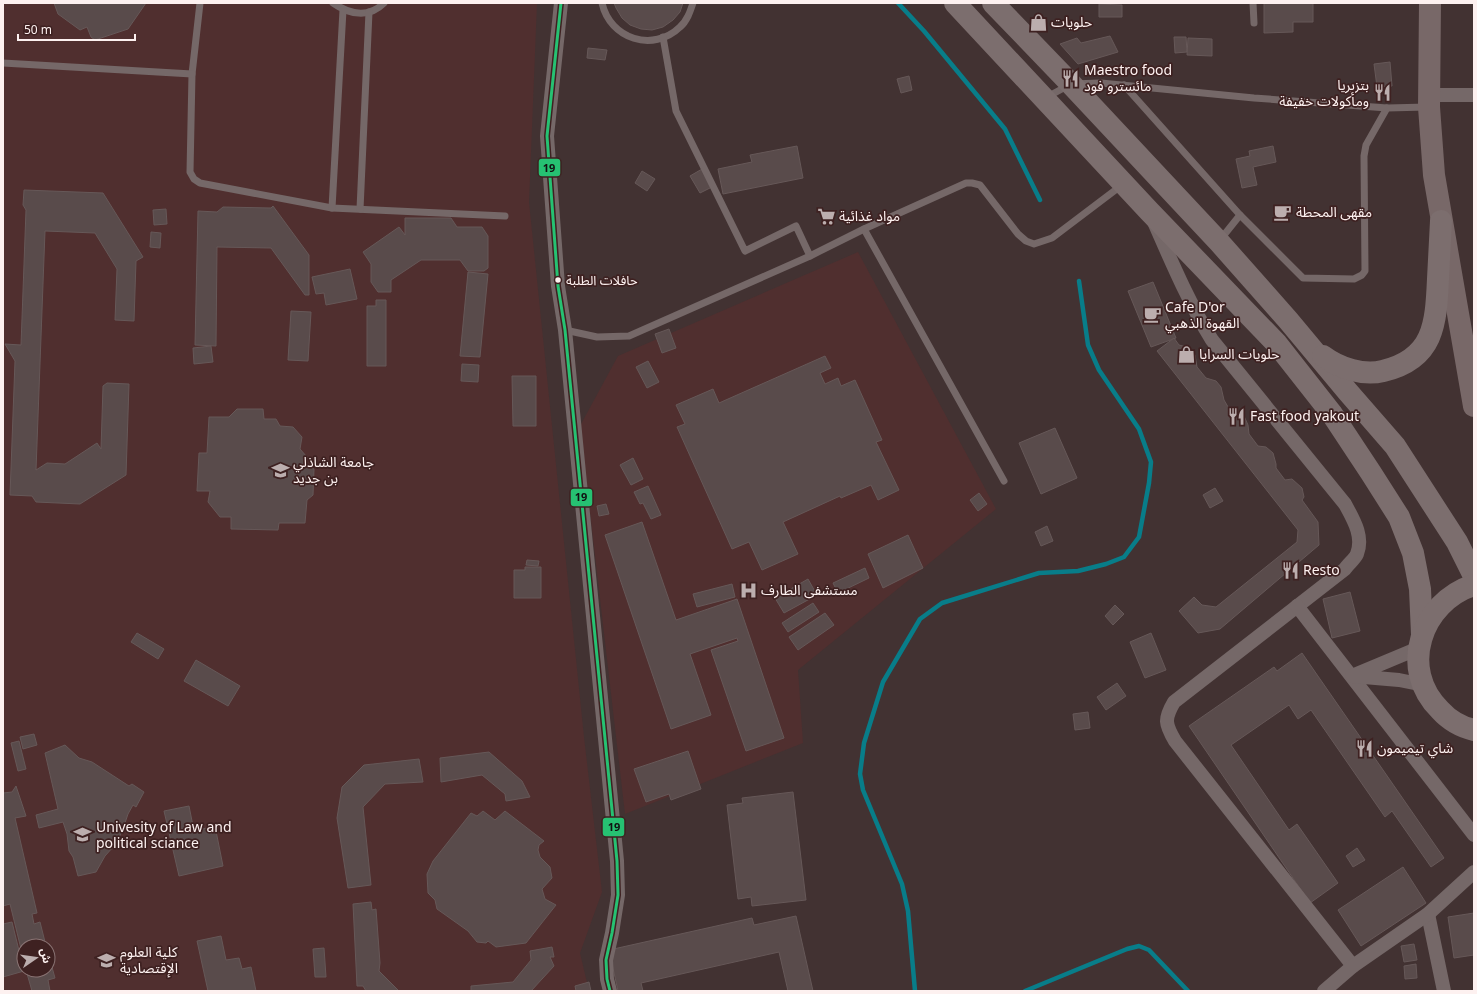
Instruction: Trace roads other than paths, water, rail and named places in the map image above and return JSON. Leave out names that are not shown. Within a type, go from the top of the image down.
[{"type":"highway","points":[[955,3],[1149,210],[1278,344],[1332,414],[1399,517],[1413,553],[1420,589],[1421,641],[1419,661],[1424,685],[1436,706],[1474,745]]},
{"type":"highway","points":[[992,3],[1071,84],[1219,242],[1288,320],[1395,446],[1457,542],[1474,576]]},
{"type":"highway","points":[[1288,320],[1324,357],[1344,368],[1363,372],[1379,372],[1406,363],[1418,353],[1428,341],[1434,326],[1441,221]]},
{"type":"highway","points":[[1421,641],[1431,617],[1443,602],[1454,594],[1474,585]]},
{"type":"highway","points":[[1446,716],[1457,723],[1474,730]]},
{"type":"main road","points":[[1430,3],[1429,101],[1434,175],[1474,406]]},
{"type":"street","points":[[561,3],[547,136],[558,286],[565,330],[617,861],[618,895],[606,960],[607,979],[610,991]]},
{"type":"street","points":[[1429,101],[1474,96]]},
{"type":"street","points":[[1149,210],[1176,272],[1195,311],[1212,340],[1345,504],[1356,525],[1359,539],[1356,555],[1345,569],[1174,702],[1166,718],[1167,727],[1175,741],[1353,966]]},
{"type":"street","points":[[1297,606],[1474,835]]},
{"type":"street","points":[[1352,676],[1421,641]]},
{"type":"street","points":[[1352,676],[1398,680],[1424,685]]},
{"type":"street","points":[[1324,991],[1353,966],[1428,914],[1474,872]]},
{"type":"street","points":[[1428,914],[1444,991]]},
{"type":"lane","points":[[200,3],[192,74],[190,172],[194,179],[200,183],[213,186],[332,208],[504,216]]},
{"type":"lane","points":[[333,3],[343,10],[356,13],[369,12],[380,7],[384,3]]},
{"type":"lane","points":[[602,3],[604,12],[613,25],[625,35],[639,40],[654,40],[668,36],[680,27],[689,15],[693,3]]},
{"type":"lane","points":[[1253,3],[1254,23]]},
{"type":"lane","points":[[332,208],[343,10]]},
{"type":"lane","points":[[360,209],[369,12]]},
{"type":"lane","points":[[663,37],[676,111],[745,251],[796,226],[810,256]]},
{"type":"lane","points":[[3,63],[192,74]]},
{"type":"lane","points":[[1044,98],[1071,84],[1101,83],[1254,98],[1388,108],[1429,101]]},
{"type":"lane","points":[[1124,85],[1240,215],[1303,278],[1354,279],[1362,275],[1365,271],[1364,156],[1366,145],[1388,108]]},
{"type":"lane","points":[[565,330],[597,337],[629,336],[810,256],[966,183],[980,185],[1018,234],[1026,241],[1034,244],[1052,238],[1124,183]]},
{"type":"lane","points":[[1219,242],[1240,215]]},
{"type":"lane","points":[[864,230],[1004,481]]},
{"type":"waterway","points":[[898,3],[924,31],[1005,129],[1040,200]]},
{"type":"waterway","points":[[915,991],[908,911],[902,884],[863,790],[860,774],[864,743],[883,682],[920,619],[942,603],[1039,573],[1078,571],[1106,564],[1124,557],[1139,537],[1149,483],[1151,462],[1139,429],[1099,370],[1088,345],[1079,281]]},
{"type":"waterway","points":[[1025,991],[1127,949],[1139,946],[1149,950],[1188,991]]},
{"type":"place","name":"حلويات","points":[[1038,22]]},
{"type":"place","name":"Maestro food مائسترو فود","points":[[1071,78]]},
{"type":"place","name":"بتزيريا ومأكولات خفيفة","points":[[1382,93]]},
{"type":"place","name":"مقهى المحطة","points":[[1283,212]]},
{"type":"place","name":"مواد غذائية","points":[[826,216]]},
{"type":"place","name":"حافلات الطلبة","points":[[558,280]]},
{"type":"place","name":"Cafe D'or القهوة الذهبي","points":[[1152,315]]},
{"type":"place","name":"حلويات السرايا","points":[[1186,354]]},
{"type":"place","name":"Fast food yakout","points":[[1237,416]]},
{"type":"place","name":"جامعة الشاذلي بن جديد","points":[[280,470]]},
{"type":"place","name":"Resto","points":[[1290,570]]},
{"type":"place","name":"مستشفى الطارف","points":[[748,590]]},
{"type":"place","name":"شاي تيميمون","points":[[1364,748]]},
{"type":"place","name":"Univesity of Law and political sciance","points":[[83,835]]},
{"type":"place","name":"كلية العلوم الإقتصادية","points":[[107,960]]}]
